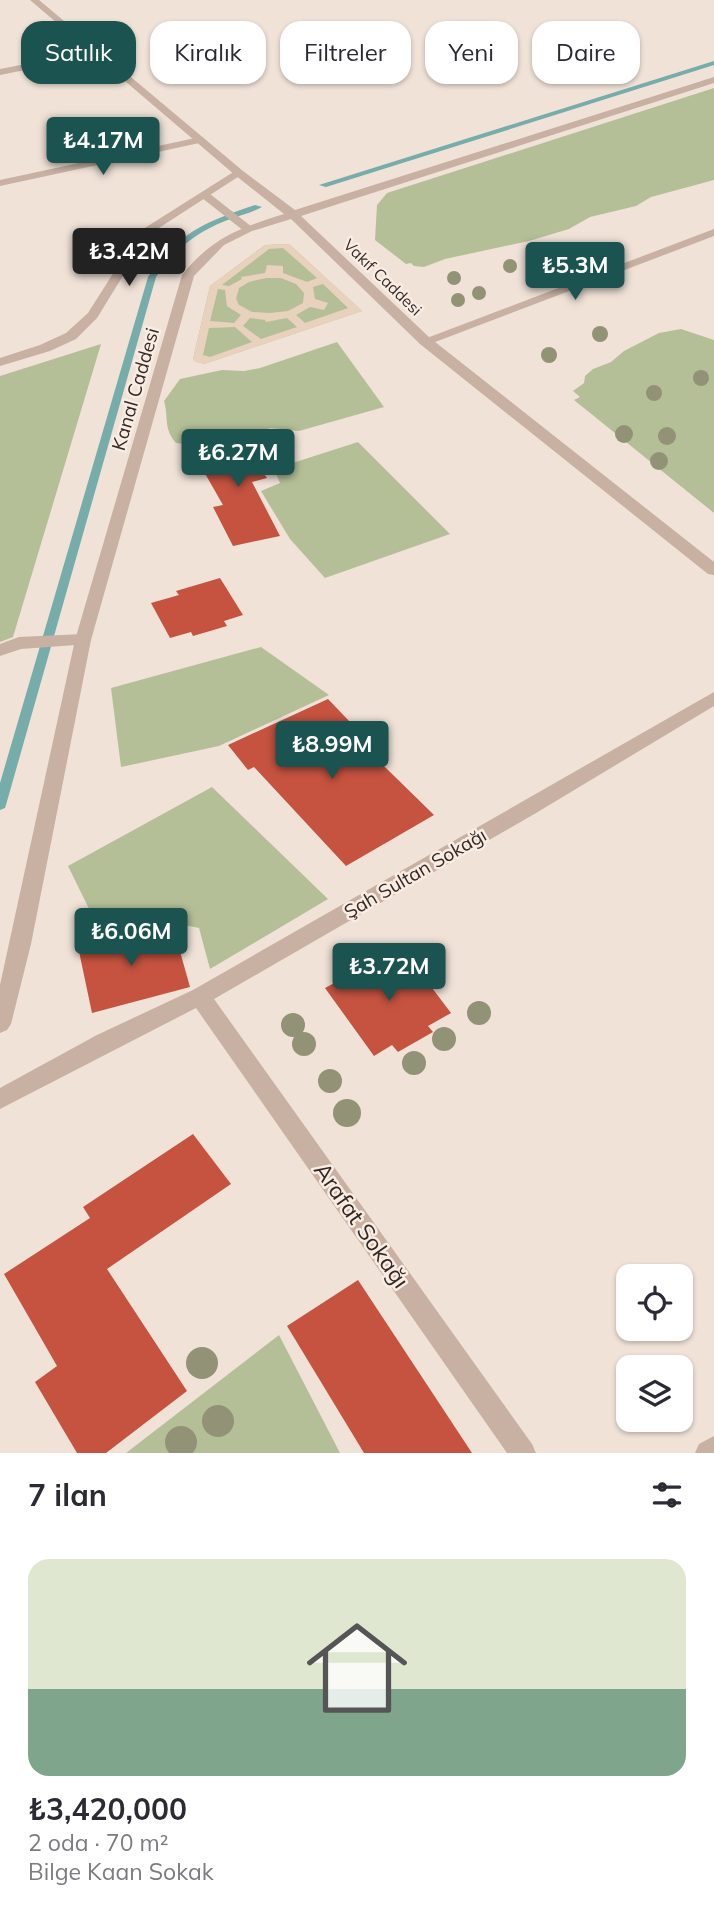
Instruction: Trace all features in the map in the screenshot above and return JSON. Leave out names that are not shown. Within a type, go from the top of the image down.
[{"type":"street","name":"Vakıf Caddesi","points":[[34,0],[59,21]]},
{"type":"street","points":[[0,72],[21,68]]},
{"type":"street","name":"Kanal Caddesi","points":[[0,1024],[21,944],[83,640],[188,275],[220,243],[248,229],[714,80]]},
{"type":"street","name":"Vakıf Caddesi","points":[[134,84],[292,214],[425,341],[714,570]]},
{"type":"street","points":[[0,183],[200,140]]},
{"type":"street","points":[[0,362],[45,348],[71,336],[93,315],[145,233],[239,173]]},
{"type":"street","points":[[206,196],[248,229]]},
{"type":"street","points":[[425,341],[714,232]]},
{"type":"street","points":[[0,650],[19,643],[83,640]]},
{"type":"street","name":"Şah Sultan Sokağı","points":[[0,1099],[105,1042],[200,996],[529,808],[714,698]]},
{"type":"street","name":"Arafat Sokağı","points":[[200,996],[523,1453]]},
{"type":"street","points":[[708,1453],[714,1449]]},
{"type":"green space","points":[[714,88],[714,180],[651,197],[636,206],[590,217],[569,229],[529,241],[445,259],[424,267],[406,264],[375,240],[377,205],[387,193]]},
{"type":"green space","points":[[289,244],[362,311],[204,364],[193,359],[210,286],[265,245]]},
{"type":"green space","points":[[681,329],[714,340],[714,513],[574,400],[580,397],[573,391],[584,383],[585,376],[593,369],[611,362],[624,351],[659,333]]},
{"type":"green space","points":[[337,342],[384,407],[299,431],[271,428],[197,445],[176,443],[172,438],[164,401],[180,379],[222,370],[244,371],[260,368]]},
{"type":"green space","points":[[101,344],[13,637],[0,642],[0,376]]},
{"type":"green space","points":[[358,442],[450,534],[325,578],[290,539],[261,491],[280,483],[274,469]]},
{"type":"green space","points":[[261,647],[329,695],[219,746],[121,767],[111,688]]},
{"type":"green space","points":[[212,787],[328,899],[210,969],[199,928],[135,915],[96,923],[68,866]]},
{"type":"green space","points":[[279,1335],[340,1453],[126,1453]]},
{"type":"shaded area","points":[[289,244],[362,311],[204,364],[195,362],[193,359],[210,286],[265,245]],"holes":[[[283,248],[317,278],[307,282],[283,273],[283,266],[267,265],[265,273],[241,277],[242,279],[229,286],[222,285],[269,249]],[[281,278],[296,284],[304,293],[303,303],[288,311],[252,312],[239,305],[236,299],[239,288],[249,282]],[[323,284],[348,308],[305,323],[296,315],[310,307],[324,310],[328,303],[315,299],[313,287]],[[218,289],[225,290],[227,306],[241,315],[234,323],[210,321]],[[250,318],[266,322],[287,318],[297,327],[261,339],[243,326]],[[235,327],[252,342],[210,357],[203,355],[209,328]]]},
{"type":"building","points":[[248,436],[268,468],[261,469],[267,478],[252,482],[280,536],[233,546],[213,507],[223,505],[191,449]]},
{"type":"building","points":[[220,578],[243,615],[224,621],[227,626],[193,636],[191,632],[170,638],[151,603],[179,595],[176,591]]},
{"type":"building","points":[[328,699],[350,722],[342,725],[434,815],[346,866],[254,767],[248,770],[228,745]]},
{"type":"building","points":[[138,928],[141,939],[174,930],[190,987],[92,1013],[77,942]]},
{"type":"building","points":[[401,947],[451,1013],[428,1026],[433,1032],[398,1052],[392,1045],[374,1056],[325,988]]},
{"type":"building","points":[[193,1134],[231,1184],[107,1269],[187,1391],[106,1453],[77,1453],[35,1382],[57,1366],[4,1274],[90,1218],[83,1207]]},
{"type":"building","points":[[358,1280],[472,1453],[364,1453],[287,1326]]},
{"type":"waterway","points":[[323,185],[714,63]]},
{"type":"waterway","points":[[0,805],[152,277],[173,249],[197,231],[258,207]]}]
